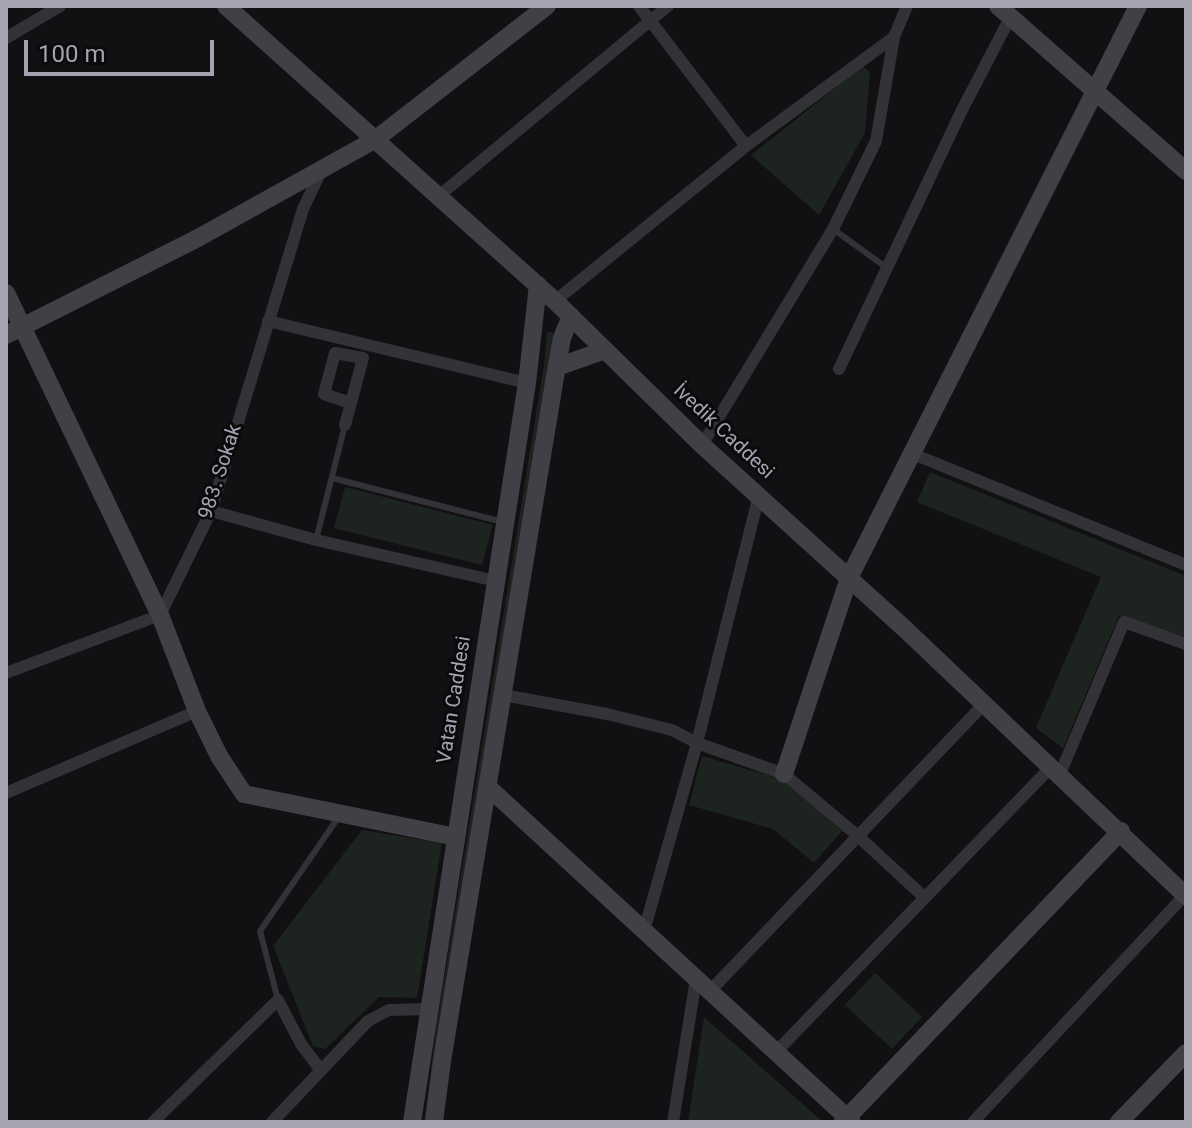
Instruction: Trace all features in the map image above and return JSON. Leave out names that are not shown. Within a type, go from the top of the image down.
[{"type":"street","points":[[6,38],[60,6]]},
{"type":"street","name":"İvedik Caddesi","points":[[226,6],[538,285],[702,445],[985,703],[1186,895]]},
{"type":"street","points":[[14,330],[198,238],[376,139],[547,6]]},
{"type":"street","points":[[639,6],[746,146]]},
{"type":"street","points":[[440,195],[668,6]]},
{"type":"street","points":[[702,445],[833,229],[876,141],[894,37],[907,6]]},
{"type":"street","points":[[784,774],[849,578],[1138,6]]},
{"type":"street","points":[[839,369],[1009,9],[1186,171]]},
{"type":"street","points":[[555,301],[746,146],[894,37]]},
{"type":"street","name":"983. Sokak","points":[[160,615],[211,511],[303,209],[323,168]]},
{"type":"street","name":"Vatan Caddesi","points":[[412,1122],[527,383],[538,285]]},
{"type":"street","points":[[6,293],[14,330],[160,615],[197,711],[219,756],[244,794],[456,837]]},
{"type":"street","points":[[434,1122],[557,367],[562,338],[571,316]]},
{"type":"street","points":[[268,321],[527,383]]},
{"type":"street","points":[[557,367],[605,350]]},
{"type":"street","points":[[345,425],[351,403]]},
{"type":"street","points":[[913,454],[1186,565]]},
{"type":"street","points":[[644,931],[697,743],[759,495]]},
{"type":"street","points":[[211,511],[316,540],[496,581]]},
{"type":"street","points":[[6,673],[160,615]]},
{"type":"street","points":[[776,1052],[925,898],[1056,770],[1124,622],[1186,644]]},
{"type":"street","points":[[503,695],[607,714],[672,730],[697,743],[784,774],[925,898]]},
{"type":"street","points":[[673,1122],[703,985],[858,836],[985,703]]},
{"type":"street","points":[[6,793],[197,711]]},
{"type":"street","points":[[488,787],[847,1120],[1121,831]]},
{"type":"street","points":[[973,1122],[1186,895]]},
{"type":"street","points":[[153,1122],[278,1000],[301,1044],[320,1069]]},
{"type":"street","points":[[272,1122],[320,1069],[377,1015],[389,1010],[429,1009]]},
{"type":"street","points":[[1119,1122],[1186,1053]]},
{"type":"lane","points":[[833,229],[887,268]]},
{"type":"lane","points":[[316,540],[345,425]]},
{"type":"lane","points":[[332,478],[505,522]]},
{"type":"lane","points":[[278,1000],[260,931],[341,814]]},
{"type":"shaded area","points":[[863,66],[870,72],[865,133],[819,215],[751,155]]},
{"type":"shaded area","points":[[547,332],[552,332],[554,338],[427,1122],[424,1122],[437,1023]]},
{"type":"shaded area","points":[[930,472],[1186,576],[1186,637],[1119,616],[1063,748],[1036,728],[1101,577],[917,502]]},
{"type":"shaded area","points":[[345,487],[493,525],[482,565],[334,528]]},
{"type":"shaded area","points":[[702,756],[771,776],[791,786],[842,831],[814,863],[773,829],[689,805]]},
{"type":"shaded area","points":[[362,830],[442,843],[417,998],[379,997],[325,1049],[313,1046],[273,946]]},
{"type":"shaded area","points":[[875,973],[922,1017],[892,1049],[845,1005]]},
{"type":"shaded area","points":[[704,1017],[821,1120],[688,1122]]}]
